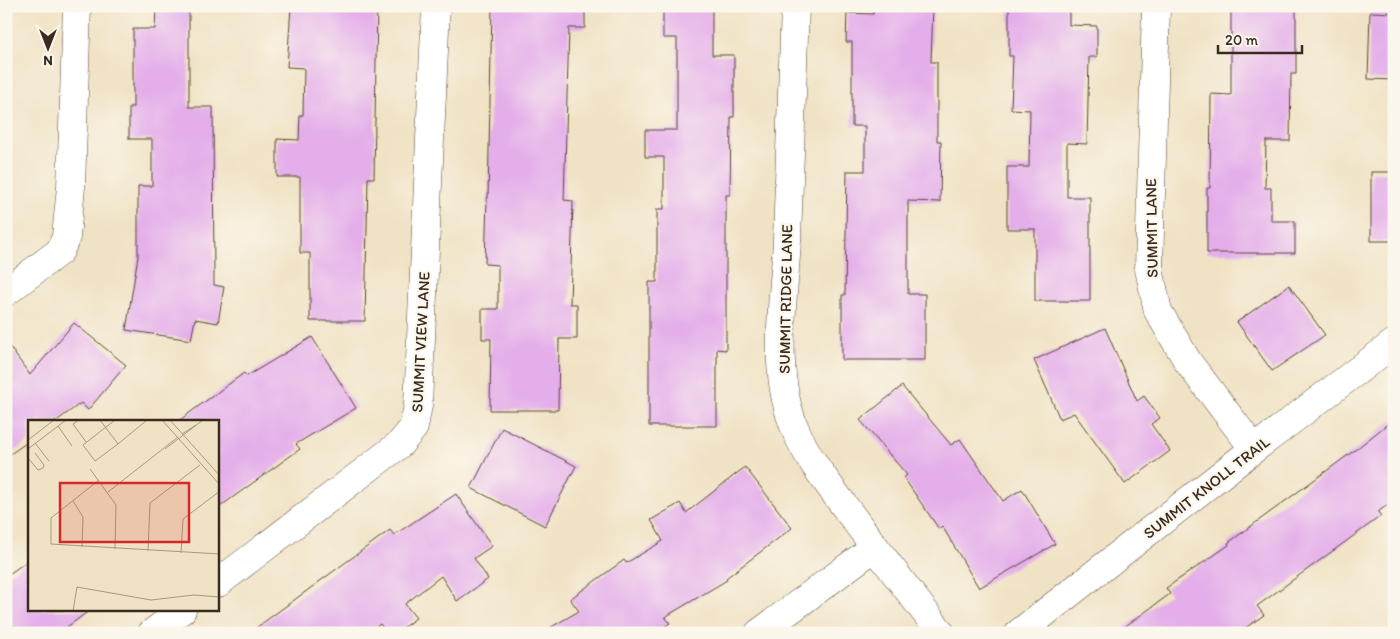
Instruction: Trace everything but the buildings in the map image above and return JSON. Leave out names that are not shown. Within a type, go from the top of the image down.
[{"type":"street","points":[[6,292],[60,251],[66,236],[71,187],[77,6]]},
{"type":"street","name":"SUMMIT VIEW LANE","points":[[219,582],[400,444],[414,427],[418,405],[436,6]]},
{"type":"street","name":"SUMMIT RIDGE LANE","points":[[795,6],[781,360],[785,398],[796,431],[813,464],[941,633]]},
{"type":"street","name":"SUMMIT LANE","points":[[1156,6],[1149,269],[1158,311],[1188,362],[1254,449]]},
{"type":"street","name":"SUMMIT KNOLL TRAIL","points":[[1019,633],[1254,449],[1394,343]]},
{"type":"street","points":[[758,633],[875,547]]},
{"type":"street","points":[[152,633],[179,612]]}]
